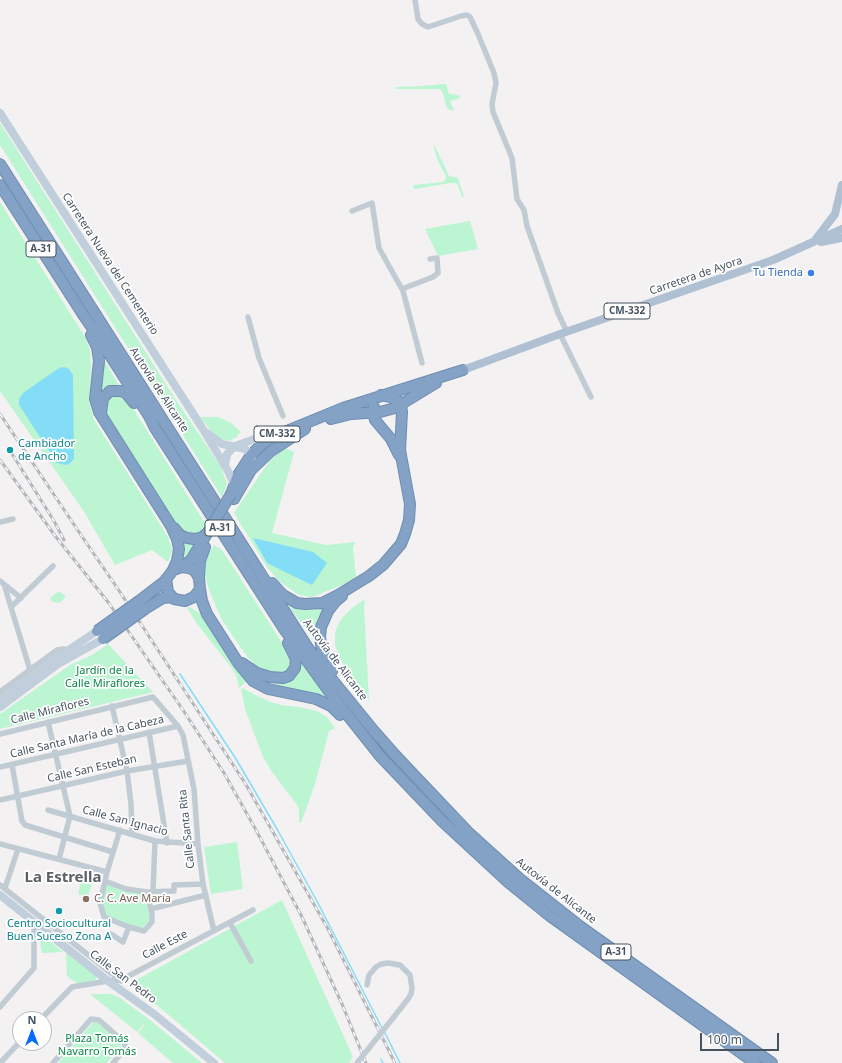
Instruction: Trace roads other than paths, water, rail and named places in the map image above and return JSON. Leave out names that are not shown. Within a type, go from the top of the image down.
[{"type":"highway","name":"Autovía de Alicante","points":[[0,164],[308,648],[374,731],[468,832],[515,875],[581,927],[772,1063]]},
{"type":"highway","name":"Autovía de Alicante","points":[[0,184],[284,629],[333,697],[385,762],[432,811],[508,882],[550,916],[755,1063]]},
{"type":"highway","points":[[82,313],[97,347],[99,361],[95,399],[100,415],[171,526],[177,539],[179,549],[177,561],[178,568],[189,568],[195,571],[200,578]]},
{"type":"highway","points":[[234,488],[271,451],[300,432],[318,423],[343,416],[387,411],[401,406],[437,382],[464,370]]},
{"type":"highway","points":[[402,462],[391,439],[378,425],[374,416],[375,403],[381,395],[464,370]]},
{"type":"highway","points":[[100,415],[102,403],[106,394],[110,391],[120,391],[126,393],[145,419],[155,428]]},
{"type":"highway","points":[[343,416],[361,418],[383,426],[401,424],[417,394]]},
{"type":"highway","points":[[342,690],[322,651],[320,637],[321,626],[328,611],[335,602],[383,565],[394,553],[405,534],[409,520],[410,504],[400,450],[401,406],[395,399],[381,395]]},
{"type":"highway","name":"CM-332","points":[[251,455],[269,439],[308,421],[381,395]]},
{"type":"highway","name":"A-31","points":[[100,635],[142,605],[166,579],[178,568],[187,564],[195,555],[210,534],[251,455]]},
{"type":"highway","points":[[171,526],[187,538],[201,538],[210,534]]},
{"type":"highway","points":[[210,534],[200,561],[200,589],[202,601],[207,614],[242,669],[253,681],[268,689],[306,696],[324,702],[331,706],[353,730],[364,736]]},
{"type":"highway","points":[[252,558],[263,569],[275,587],[283,595],[297,603],[322,603],[355,586]]},
{"type":"highway","points":[[166,579],[167,589],[172,597],[177,600],[198,605],[207,614]]},
{"type":"highway","points":[[185,601],[194,597],[200,589]]},
{"type":"highway","name":"A-31","points":[[142,605],[163,598],[172,597]]},
{"type":"highway","points":[[231,651],[242,663],[257,673],[276,678],[289,676],[295,668],[296,659],[288,643],[284,629]]},
{"type":"main road","name":"CM-332","points":[[802,248],[841,232],[834,220],[842,185]]},
{"type":"main road","name":"CM-332","points":[[814,242],[835,214],[842,208]]},
{"type":"main road","name":"Carretera de Ayora","points":[[464,370],[564,333],[773,260],[841,232]]},
{"type":"street","points":[[415,0],[418,19],[422,24],[428,27],[467,15],[470,17],[478,34],[494,73],[496,83],[492,104],[493,112],[512,158],[517,198],[524,210],[524,217],[564,333],[590,397]]},
{"type":"street","name":"Carretera Nueva del Cementerio","points":[[0,113],[201,426],[226,468]]},
{"type":"street","points":[[352,211],[372,203],[379,248],[402,289],[422,364]]},
{"type":"street","points":[[402,289],[433,277],[438,273],[437,258],[430,260]]},
{"type":"street","points":[[248,316],[259,358],[282,416]]},
{"type":"street","points":[[234,488],[224,461],[227,454],[235,446],[308,421]]},
{"type":"street","name":"Carretera Nueva del Cementerio","points":[[201,426],[217,441],[226,445],[245,449],[251,455]]},
{"type":"street","points":[[234,488],[244,474],[251,470],[251,455]]},
{"type":"street","points":[[0,522],[13,519]]},
{"type":"street","points":[[11,608],[54,566]]},
{"type":"street","points":[[2,583],[21,598]]},
{"type":"street","points":[[2,583],[30,670]]},
{"type":"street","points":[[0,700],[67,651],[100,635]]},
{"type":"street","points":[[0,707],[100,635]]},
{"type":"street","points":[[0,692],[58,650],[64,649],[67,651]]},
{"type":"street","name":"Calle Miraflores","points":[[0,734],[153,697],[178,726]]},
{"type":"street","points":[[112,706],[127,771],[131,804],[132,834]]},
{"type":"street","points":[[48,722],[70,816],[59,860]]},
{"type":"street","name":"Calle Santa María de la Cabeza","points":[[0,767],[178,726]]},
{"type":"street","name":"Calle Santa Rita","points":[[178,726],[183,735],[194,789],[198,844],[203,884],[214,930]]},
{"type":"street","points":[[149,732],[167,843]]},
{"type":"street","name":"Calle San Esteban","points":[[0,800],[127,771],[188,760]]},
{"type":"street","points":[[12,764],[22,821],[27,826],[113,852]]},
{"type":"street","name":"Calle San Ignacio","points":[[48,810],[155,841],[198,844]]},
{"type":"street","points":[[120,830],[107,872],[100,902],[104,917],[144,932],[152,922],[150,891],[155,841]]},
{"type":"street","points":[[0,844],[107,872]]},
{"type":"street","points":[[3,892],[18,848]]},
{"type":"street","points":[[105,881],[126,889],[150,891],[174,891],[174,885],[203,884]]},
{"type":"street","name":"Calle San Pedro","points":[[0,884],[3,892],[34,922],[214,1063]]},
{"type":"street","name":"Calle San Pedro","points":[[3,892],[121,980]]},
{"type":"street","points":[[151,909],[206,896]]},
{"type":"street","name":"Calle Este","points":[[49,1011],[72,986],[121,980],[253,910]]},
{"type":"street","points":[[0,1007],[34,968],[34,922]]},
{"type":"street","points":[[230,923],[251,961]]},
{"type":"street","points":[[111,934],[123,942],[129,927]]},
{"type":"street","points":[[357,1063],[408,999],[412,988],[410,975],[400,966],[388,963],[376,967],[366,975],[367,985]]},
{"type":"street","points":[[121,980],[122,991]]},
{"type":"street","points":[[53,1063],[91,1019],[99,1020],[125,1043],[125,1049],[113,1063]]},
{"type":"street","points":[[0,1063],[12,1050]]},
{"type":"water","points":[[64,367],[69,369],[73,375],[74,459],[69,464],[65,465],[57,463],[19,405],[19,399],[23,393],[59,368]]},
{"type":"water","points":[[253,538],[313,552],[327,563],[312,585],[267,563]]},
{"type":"waterway","points":[[180,674],[236,759],[277,829],[318,903],[382,1028]]},
{"type":"waterway","points":[[384,1031],[400,1063]]},
{"type":"waterway","points":[[381,1059],[383,1063]]},
{"type":"railway","points":[[0,414],[120,592],[245,783],[328,929],[395,1063]]},
{"type":"railway","points":[[9,449],[54,521],[64,540]]},
{"type":"railway","points":[[0,460],[56,537],[108,602],[183,710],[224,773],[301,915],[342,1004],[366,1063]]},
{"type":"place","name":"Tu Tienda","points":[[811,273]]},
{"type":"place","name":"Cambiador de Ancho","points":[[10,450]]},
{"type":"place","name":"C. C. Ave María","points":[[86,899]]},
{"type":"place","name":"Centro Sociocultural Buen Suceso Zona A","points":[[59,911]]},
{"type":"district","name":"La Estrella","points":[[63,878]]},
{"type":"park label","name":"Jardín de la Calle Miraflores","points":[[105,677]]},
{"type":"park label","name":"Plaza Tomás Navarro Tomás","points":[[97,1045]]}]
